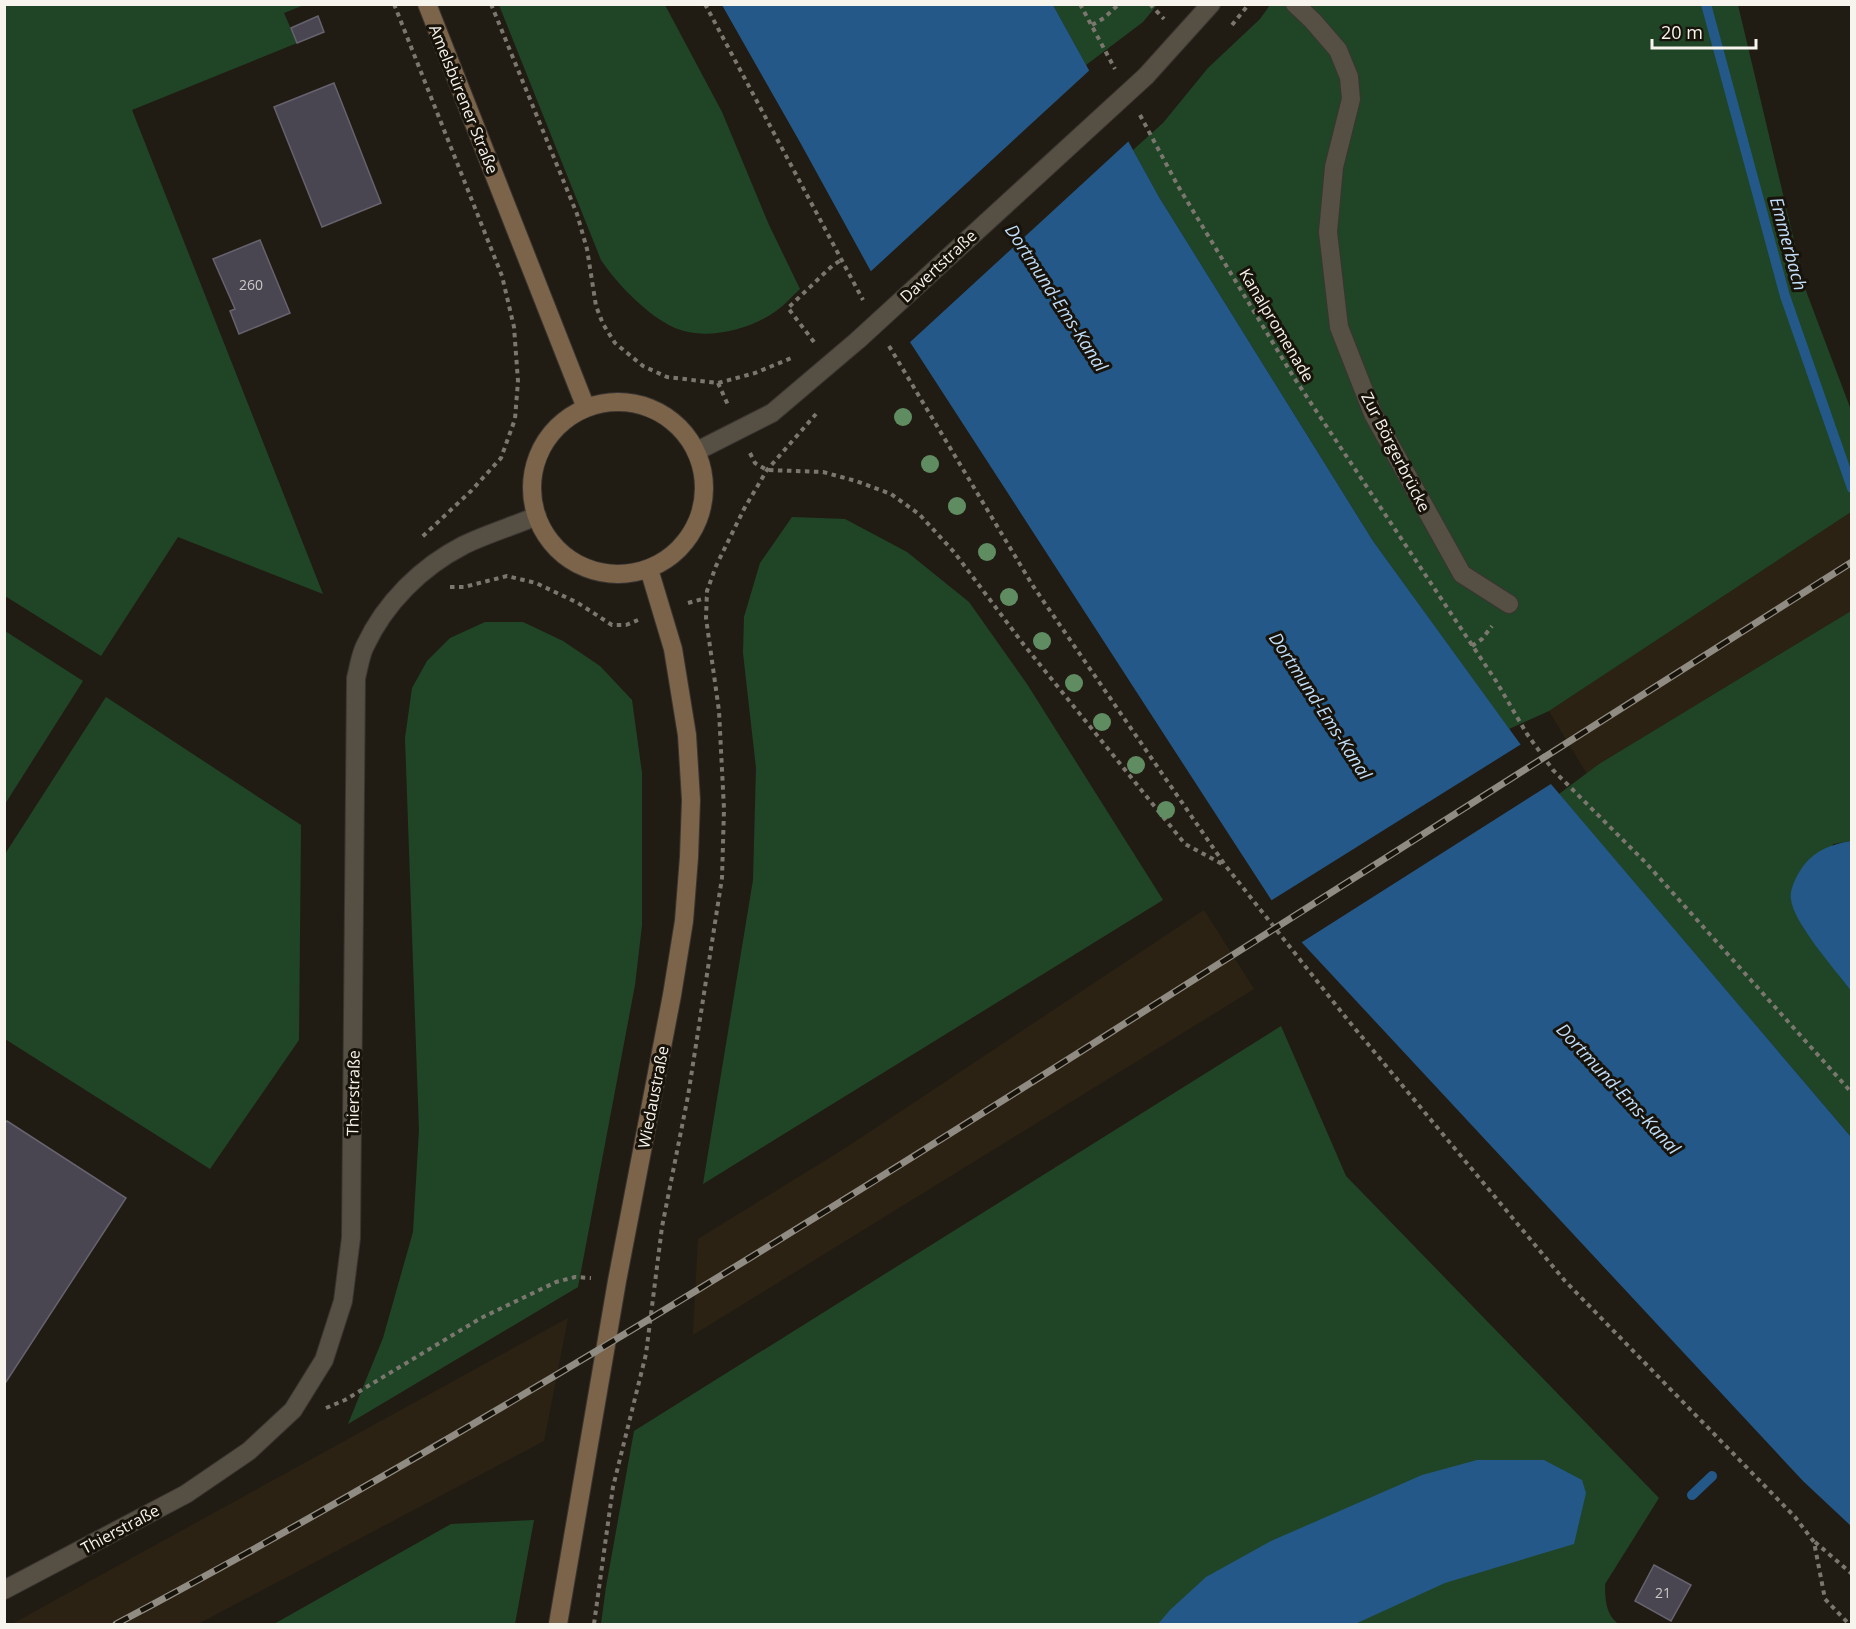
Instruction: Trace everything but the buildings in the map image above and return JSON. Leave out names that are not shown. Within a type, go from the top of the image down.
[{"type":"main road","name":"Amelsbürener Straße","points":[[427,4],[586,408]]},
{"type":"main road","points":[[625,402],[645,406],[665,416],[682,431],[697,452],[704,477],[703,504],[693,532],[673,555],[649,568],[628,574],[608,573],[586,568],[566,556],[548,538],[537,516],[532,490],[535,465],[545,442],[562,423],[586,408],[604,403],[625,402]]},
{"type":"main road","name":"Wiedaustraße","points":[[558,1624],[617,1281],[684,921],[691,800],[687,735],[673,649],[649,568]]},
{"type":"street","name":"Davertstraße","points":[[697,452],[772,413],[858,340],[1146,75],[1211,4]]},
{"type":"street","name":"Zur Börgerbrücke","points":[[1295,4],[1338,50],[1348,77],[1351,99],[1334,167],[1328,232],[1339,327],[1373,414],[1462,574],[1509,604]]},
{"type":"street","name":"Thierstraße","points":[[4,1590],[186,1494],[249,1451],[293,1410],[324,1360],[344,1301],[351,1238],[356,678],[363,648],[382,616],[408,584],[433,564],[463,545],[537,516]]},
{"type":"path","points":[[394,4],[502,276],[514,327],[518,381],[515,419],[501,458],[471,491]]},
{"type":"path","points":[[491,4],[577,214],[587,249],[596,306],[603,324],[615,343],[643,366],[667,377],[718,383],[755,373],[792,358]]},
{"type":"path","points":[[705,4],[864,303]]},
{"type":"path","points":[[1080,4],[1119,75]]},
{"type":"path","points":[[1092,25],[1104,18],[1119,4]]},
{"type":"path","points":[[1150,4],[1165,20]]},
{"type":"path","points":[[1233,23],[1249,4]]},
{"type":"path","name":"Kanalpromenade","points":[[1135,106],[1178,186],[1293,376],[1496,681],[1527,734],[1553,770],[1646,863],[1851,1093]]},
{"type":"path","points":[[814,342],[788,308],[832,266],[842,260]]},
{"type":"path","points":[[888,344],[1033,586],[1225,866],[1347,1019],[1565,1281],[1795,1517],[1814,1542],[1851,1574]]},
{"type":"path","points":[[408,584],[464,587],[507,576],[536,583],[578,603],[612,625],[626,625],[661,610],[706,598],[716,566],[744,509],[767,470],[820,409]]},
{"type":"path","points":[[767,470],[824,472],[856,481],[891,494],[919,514],[954,552],[1024,645],[1185,844],[1225,866]]},
{"type":"path","points":[[293,1410],[319,1411],[345,1400],[481,1318],[556,1282],[575,1277],[617,1281]]},
{"type":"path","points":[[1814,1542],[1825,1599],[1849,1624]]},
{"type":"shaded area","points":[[1851,512],[1851,611],[1599,764],[1587,774],[1549,711]]},
{"type":"shaded area","points":[[1204,910],[1254,989],[693,1335],[698,1239],[847,1147]]},
{"type":"shaded area","points":[[568,1318],[544,1441],[198,1624],[12,1624]]},
{"type":"green space","points":[[4,5],[304,5],[284,13],[297,43],[132,110],[323,594],[178,537],[101,656],[5,596]]},
{"type":"green space","points":[[499,5],[665,5],[722,112],[769,225],[800,289],[776,311],[753,324],[727,332],[700,334],[687,332],[665,323],[634,298],[601,260]]},
{"type":"green space","points":[[1053,5],[1157,5],[1143,22],[1086,65]]},
{"type":"green space","points":[[1270,5],[1738,5],[1806,291],[1851,410],[1851,512],[1549,711],[1509,729],[1373,541],[1159,197],[1133,150],[1163,123],[1208,68],[1260,19]]},
{"type":"green space","points":[[792,517],[845,519],[907,552],[969,602],[1027,684],[1163,900],[703,1184],[753,880],[756,768],[743,653],[744,617],[760,563]]},
{"type":"green space","points":[[1851,611],[1851,841],[1833,844],[1802,926],[1851,991],[1851,1137],[1559,794],[1599,764]]},
{"type":"green space","points":[[485,622],[523,622],[563,641],[600,666],[632,700],[642,773],[642,925],[635,985],[578,1287],[348,1424],[383,1338],[413,1232],[419,1130],[405,738],[412,688],[427,661],[450,638]]},
{"type":"green space","points":[[5,631],[83,681],[5,804]]},
{"type":"green space","points":[[106,697],[301,825],[299,1040],[210,1169],[5,1039],[5,854]]},
{"type":"green space","points":[[1281,1026],[1346,1176],[1659,1498],[1605,1584],[1609,1612],[1619,1624],[601,1624],[634,1431]]},
{"type":"green space","points":[[534,1520],[515,1624],[274,1624],[451,1524]]},
{"type":"water","name":"Dortmund-Ems-Kanal","points":[[722,5],[1053,5],[1159,197],[1373,541],[1539,770],[1851,1137],[1851,1526],[1803,1481],[1292,932],[908,339]]},
{"type":"water","points":[[1852,841],[1851,991],[1799,921],[1791,895],[1797,877],[1814,855],[1825,848]]},
{"type":"water","points":[[1477,1460],[1544,1460],[1582,1480],[1586,1493],[1574,1544],[1445,1583],[1355,1624],[1158,1624],[1206,1577],[1271,1541],[1422,1475]]},
{"type":"pier","points":[[1092,68],[1131,139],[908,344],[869,273]]},
{"type":"pier","points":[[1523,743],[1554,782],[1299,944],[1290,934],[1269,902]]},
{"type":"waterway","name":"Emmerbach","points":[[1706,4],[1785,296],[1852,488]]},
{"type":"waterway","points":[[1692,1495],[1712,1476]]},
{"type":"railway","points":[[116,1624],[240,1557],[484,1418],[725,1273],[1083,1050],[1852,562]]}]
